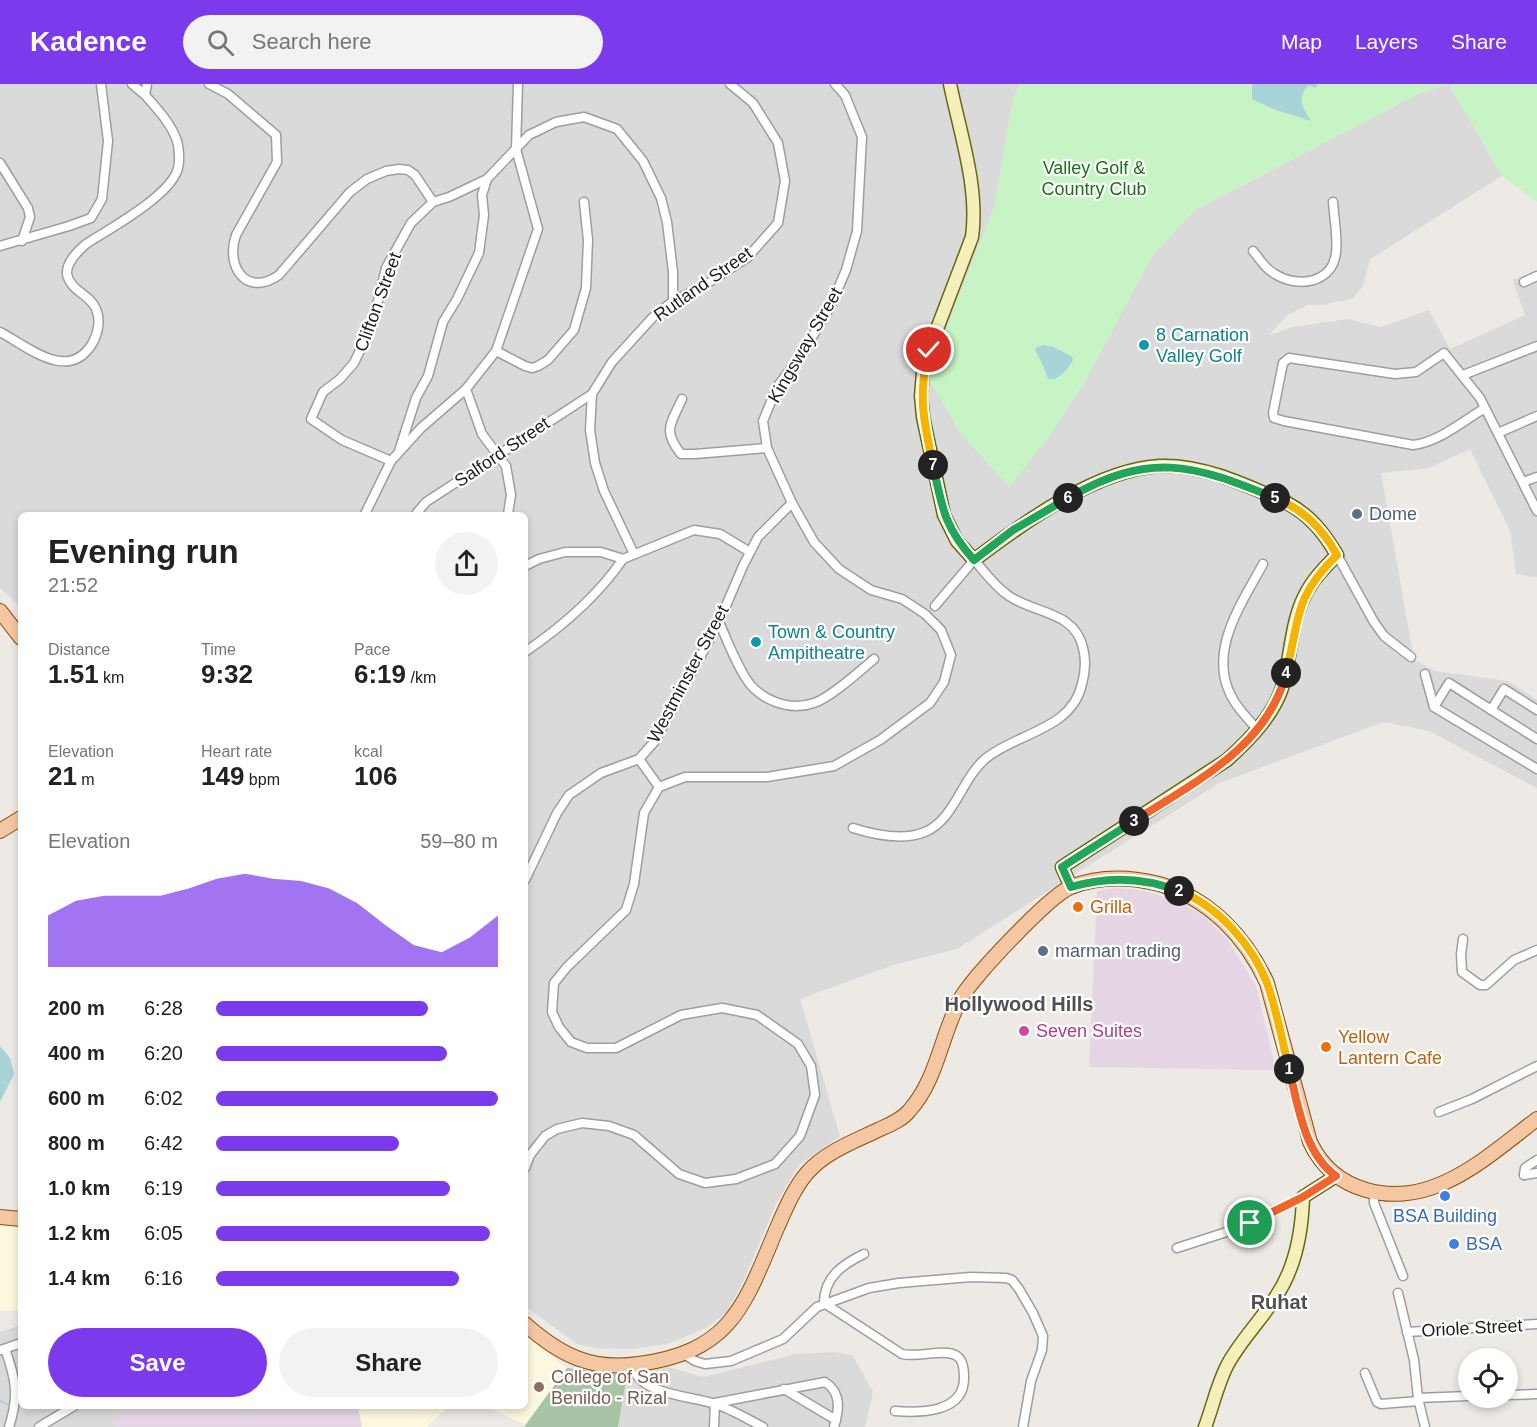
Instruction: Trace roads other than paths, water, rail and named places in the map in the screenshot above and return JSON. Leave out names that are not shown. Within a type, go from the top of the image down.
[{"type":"main road","points":[[0,611],[18,634]]},
{"type":"main road","points":[[0,831],[18,820]]},
{"type":"main road","points":[[528,1326],[568,1356],[588,1363],[633,1365],[684,1354],[700,1347],[734,1319],[751,1289],[786,1208],[807,1172],[836,1150],[893,1123],[908,1113],[926,1089],[938,1061],[948,1027],[962,996],[997,955],[1051,902],[1071,887],[1101,880],[1122,878],[1149,882],[1187,894],[1211,909],[1235,933],[1258,964],[1267,983],[1310,1142],[1328,1170],[1350,1185],[1374,1193],[1408,1192],[1440,1185],[1473,1166],[1537,1119]]},
{"type":"main road","points":[[0,1216],[18,1219]]},
{"type":"street","points":[[0,246],[91,218],[102,199],[108,141],[101,84]]},
{"type":"street","points":[[0,332],[48,360],[58,362],[71,361],[80,356],[92,343],[98,327],[96,306],[70,281],[67,274],[68,267],[75,253],[86,244],[158,197],[172,181],[178,169],[177,141],[166,121],[145,94],[132,84]]},
{"type":"street","points":[[145,94],[147,84]]},
{"type":"street","points":[[209,84],[228,94],[276,135],[277,162],[232,246],[233,260],[237,270],[251,283],[261,284],[279,275],[350,192],[367,179],[386,171],[408,170],[415,175],[433,202]]},
{"type":"street","points":[[366,512],[391,461],[421,428],[466,389],[496,351],[538,229],[516,149],[518,84]]},
{"type":"street","name":"Rutland Street","points":[[634,554],[604,491],[595,463],[590,430],[592,394],[612,362],[633,338],[673,301],[702,287],[747,258],[778,223],[785,181],[778,143],[753,103],[730,84]]},
{"type":"street","name":"Kingsway Street","points":[[659,787],[685,777],[767,777],[834,766],[880,740],[930,703],[944,682],[951,655],[941,630],[925,614],[902,599],[872,590],[839,569],[814,542],[767,448],[763,421],[777,387],[804,351],[831,305],[846,270],[857,231],[862,137],[845,95],[835,84]]},
{"type":"street","points":[[854,828],[870,833],[911,836],[934,826],[948,812],[971,774],[986,759],[1007,745],[1054,722],[1070,709],[1080,693],[1084,678],[1083,648],[1071,624],[1009,596],[957,541],[944,515],[923,417],[921,396],[923,372],[929,350],[972,237],[975,218],[973,195],[950,84]]},
{"type":"street","name":"Clifton Street","points":[[391,461],[342,440],[311,419],[323,392],[340,379],[354,363],[372,325],[387,268],[411,223],[433,202],[488,179],[529,135],[556,122],[584,117],[617,129],[643,161],[661,198],[671,244],[673,301]]},
{"type":"street","points":[[0,163],[28,208],[30,217],[22,241]]},
{"type":"street","points":[[398,453],[416,398],[428,376],[442,322],[457,299],[479,253],[484,215],[482,195],[488,179]]},
{"type":"street","points":[[496,351],[532,368],[548,360],[574,330],[586,288],[588,240],[585,202]]},
{"type":"street","points":[[1253,251],[1272,273],[1293,283],[1309,283],[1323,275],[1333,263],[1336,253],[1333,202]]},
{"type":"street","points":[[1524,282],[1537,276]]},
{"type":"street","points":[[1464,375],[1537,346]]},
{"type":"street","points":[[1485,408],[1433,439],[1413,444],[1274,418],[1273,413],[1283,363],[1289,358],[1406,374],[1416,372],[1444,353],[1464,375],[1485,408],[1537,510]]},
{"type":"street","points":[[466,389],[482,434],[506,466],[511,495],[508,512]]},
{"type":"street","name":"Salford Street","points":[[418,512],[426,502],[592,394]]},
{"type":"street","points":[[682,399],[669,429],[671,442],[681,454],[767,448]]},
{"type":"street","points":[[1498,433],[1537,416]]},
{"type":"street","points":[[935,606],[974,560],[1013,530],[1084,489],[1128,472],[1160,466],[1181,468],[1214,475],[1287,503],[1318,526],[1326,536],[1374,622],[1384,636],[1410,657]]},
{"type":"street","points":[[1523,483],[1537,477]]},
{"type":"street","name":"Westminster Street","points":[[528,874],[557,813],[569,795],[601,773],[639,759],[655,741],[719,621],[758,537],[792,502]]},
{"type":"street","points":[[528,650],[558,629],[592,598],[623,559],[634,554],[694,530],[720,534],[750,552]]},
{"type":"street","points":[[528,564],[565,552],[601,552],[623,559]]},
{"type":"street","points":[[1071,887],[1062,867],[1227,760],[1257,729],[1280,695],[1288,668],[1298,612],[1304,595],[1312,582],[1337,555]]},
{"type":"street","points":[[1257,729],[1233,699],[1224,678],[1222,665],[1228,633],[1263,564]]},
{"type":"street","points":[[719,621],[745,678],[756,689],[778,704],[814,703],[843,684],[874,659]]},
{"type":"street","points":[[1425,674],[1434,707],[1537,769]]},
{"type":"street","points":[[1434,707],[1449,683],[1537,739]]},
{"type":"street","points":[[1491,710],[1504,689],[1537,710]]},
{"type":"street","points":[[528,1160],[545,1136],[557,1129],[582,1123],[609,1126],[634,1135],[679,1174],[705,1183],[736,1179],[776,1164],[800,1136],[811,1110],[815,1095],[812,1066],[798,1044],[757,1015],[722,1008],[681,1016],[616,1048],[587,1048],[571,1042],[559,1028],[552,1012],[554,983],[567,967],[626,910],[634,884],[644,813],[659,787],[639,759]]},
{"type":"street","points":[[1463,939],[1462,972],[1480,985],[1486,985],[1521,955],[1537,950]]},
{"type":"street","points":[[1439,1112],[1472,1099],[1537,1066]]},
{"type":"street","points":[[1537,1160],[1525,1168],[1524,1175],[1537,1173]]},
{"type":"street","points":[[1177,1248],[1239,1228],[1303,1197],[1336,1176]]},
{"type":"street","points":[[1374,1193],[1374,1203],[1403,1276]]},
{"type":"street","points":[[1205,1427],[1229,1362],[1276,1297],[1284,1281],[1298,1246],[1302,1228],[1303,1197]]},
{"type":"street","points":[[824,1303],[825,1291],[833,1275],[843,1266],[864,1254]]},
{"type":"street","points":[[684,1354],[705,1364],[731,1361],[783,1339],[811,1312],[824,1303],[859,1290],[881,1285],[971,1277],[999,1277],[1012,1280],[1028,1302],[1043,1336],[1042,1350],[1031,1381],[1023,1427]]},
{"type":"street","points":[[1398,1293],[1414,1360],[1418,1400],[1425,1427]]},
{"type":"street","points":[[824,1303],[902,1354],[916,1356],[949,1353],[960,1359],[963,1365],[964,1385],[955,1401],[928,1411],[895,1411]]},
{"type":"street","name":"Oriole Street","points":[[1407,1332],[1537,1324]]},
{"type":"street","points":[[9,1427],[16,1393],[14,1375],[2,1350],[18,1344]]},
{"type":"street","points":[[633,1365],[634,1372],[642,1383],[666,1392],[715,1403],[763,1427]]},
{"type":"street","points":[[1365,1373],[1377,1402],[1381,1404],[1458,1397]]},
{"type":"street","points":[[715,1403],[784,1389],[825,1382],[833,1388],[838,1399],[835,1424],[784,1389]]},
{"type":"street","points":[[1518,1395],[1537,1394]]},
{"type":"street","points":[[714,1427],[715,1403]]},
{"type":"street","points":[[39,1427],[69,1409]]},
{"type":"water","points":[[1252,84],[1318,84],[1315,88],[1309,85],[1302,99],[1303,107],[1311,121],[1273,109],[1252,99]]},
{"type":"water","points":[[1044,345],[1054,347],[1072,357],[1073,360],[1063,374],[1056,378],[1048,379],[1035,350]]},
{"type":"water","points":[[0,1046],[10,1058],[14,1074],[0,1102]]},
{"type":"waterway","points":[[0,1401],[7,1404]]},
{"type":"place","name":"8 Carnation Valley Golf","points":[[1144,345]]},
{"type":"place","name":"Dome","points":[[1357,514]]},
{"type":"place","name":"Town & Country Ampitheatre","points":[[756,642]]},
{"type":"place","name":"Grilla","points":[[1078,907]]},
{"type":"place","name":"marman trading","points":[[1043,951]]},
{"type":"place","name":"Seven Suites","points":[[1024,1031]]},
{"type":"place","name":"Yellow Lantern Cafe","points":[[1326,1047]]},
{"type":"place","name":"BSA Building","points":[[1445,1196]]},
{"type":"place","name":"BSA","points":[[1454,1244]]},
{"type":"place","name":"College of San Benildo - Rizal","points":[[539,1387]]},
{"type":"district","name":"Hollywood Hills","points":[[1019,1004]]},
{"type":"district","name":"Ruhat","points":[[1279,1302]]},
{"type":"park label","name":"Valley Golf & Country Club","points":[[1094,178]]}]
